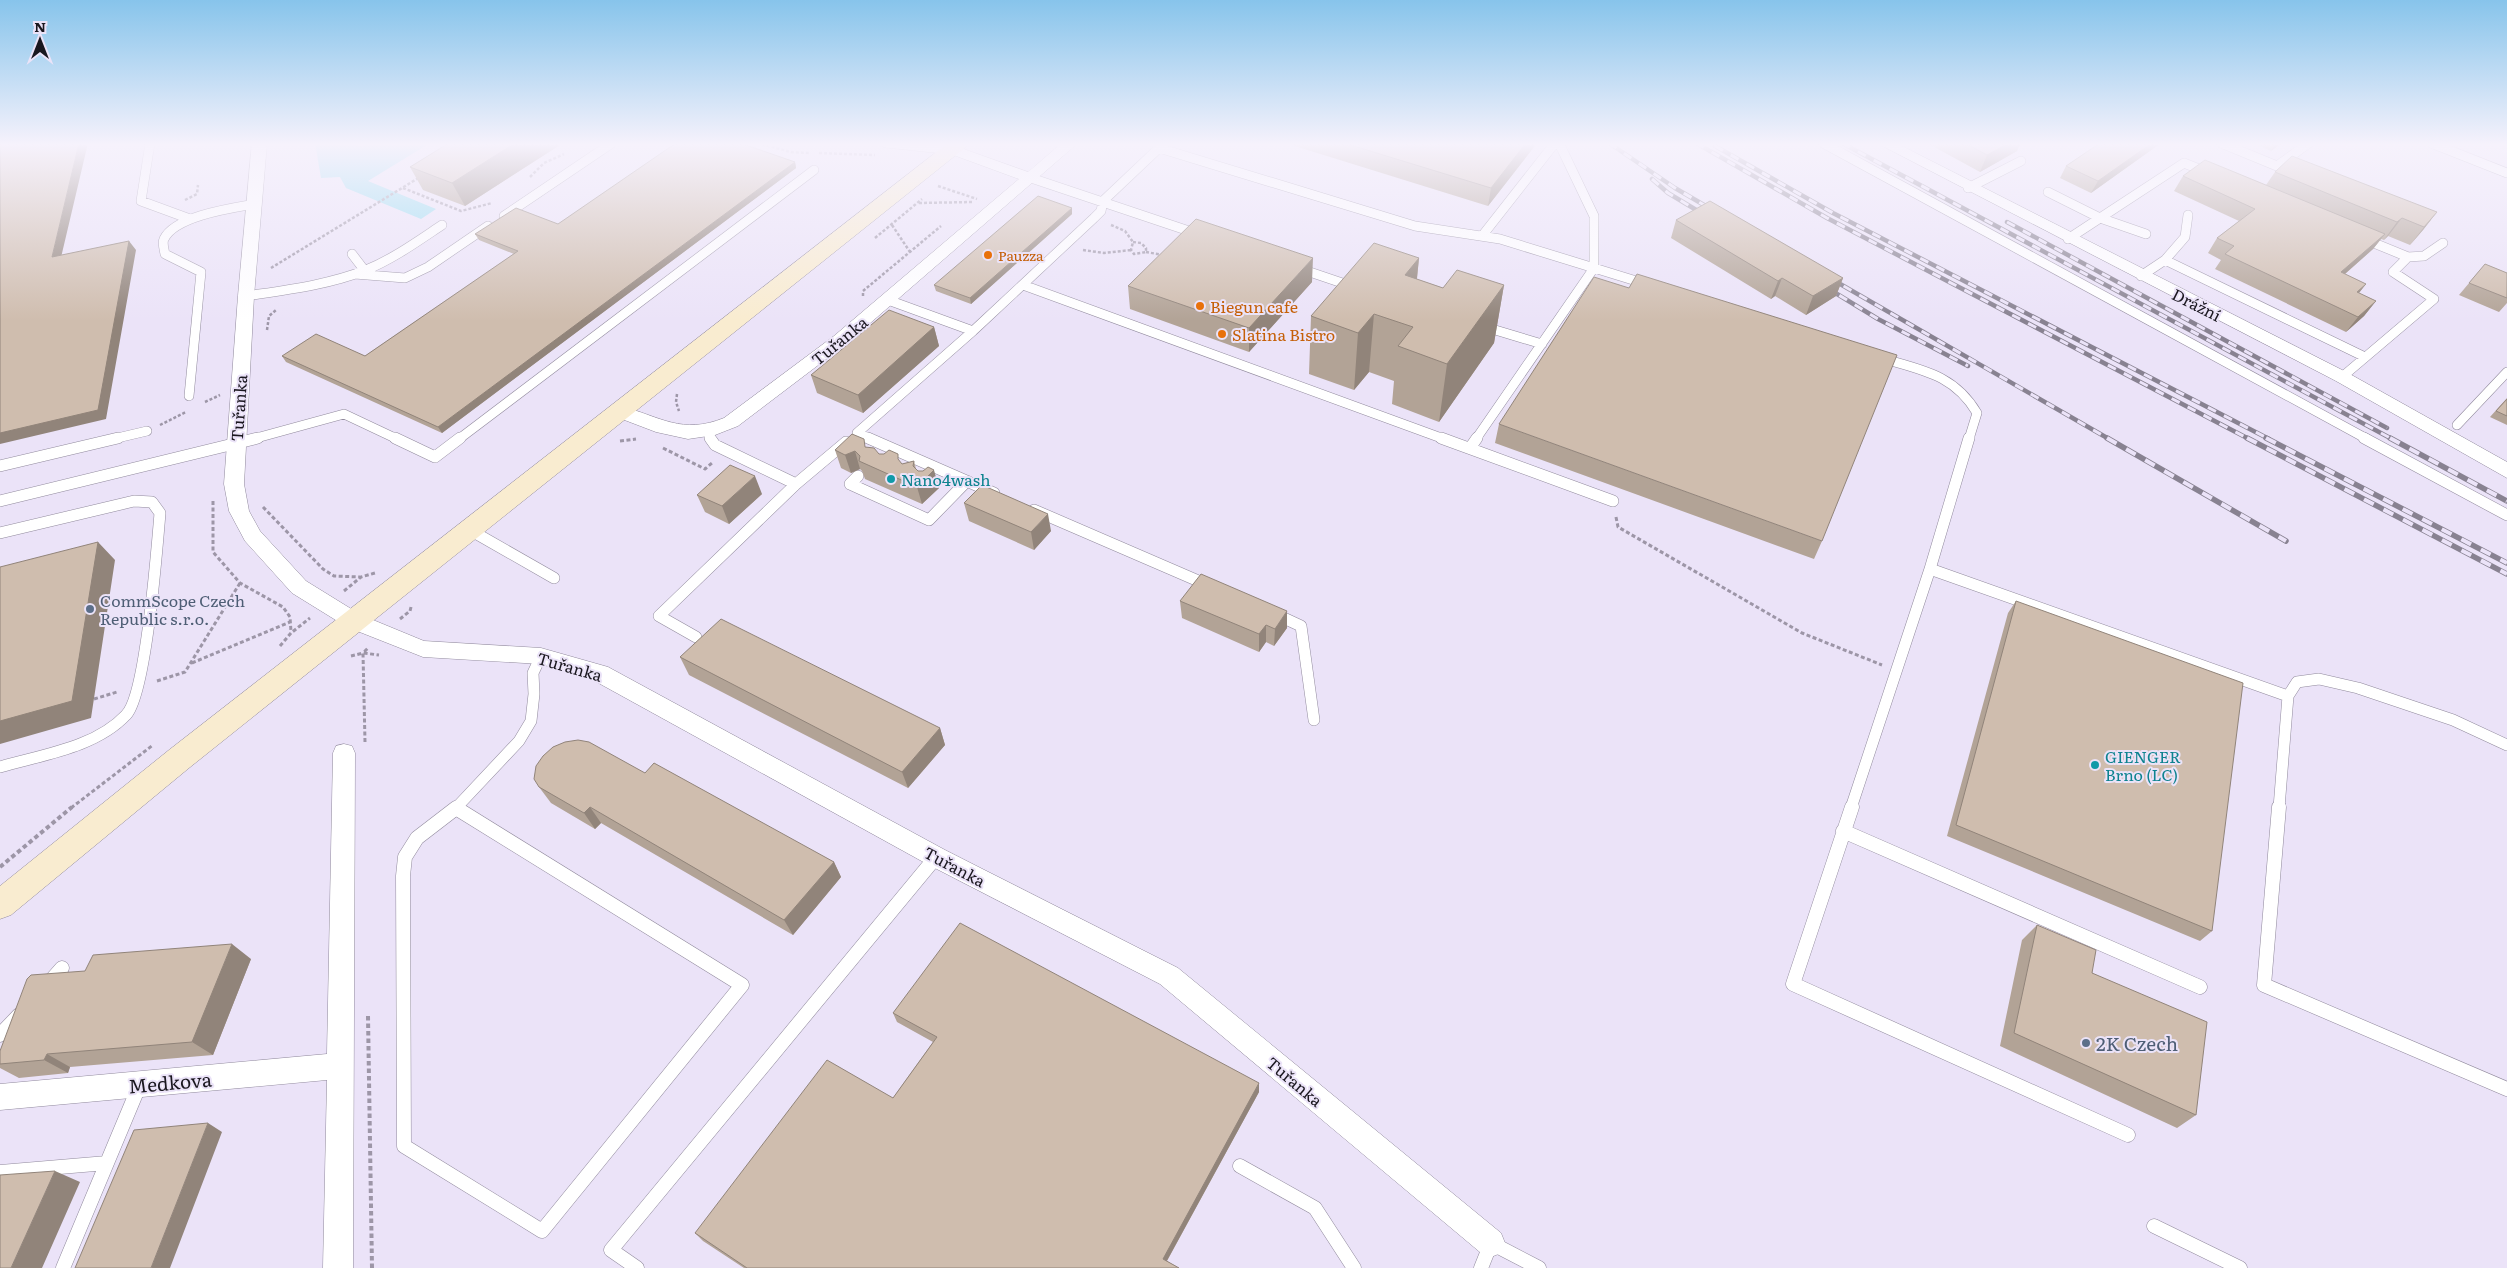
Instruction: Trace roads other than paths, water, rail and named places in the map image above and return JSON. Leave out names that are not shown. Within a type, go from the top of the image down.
[{"type":"street","points":[[0,905],[179,759],[886,202]]},
{"type":"street","name":"Tuřanka","points":[[621,412],[684,433],[708,431],[731,422],[840,340],[1003,202]]},
{"type":"street","name":"Drážní","points":[[1996,202],[2342,377],[2507,471]]},
{"type":"street","name":"Tuřanka","points":[[255,204],[246,296],[236,444],[234,480],[236,498],[239,511],[252,536],[299,587],[354,621],[382,634],[423,649],[541,656],[600,673],[936,857],[1169,976],[1491,1243]]},
{"type":"street","points":[[338,1268],[344,754]]},
{"type":"street","name":"Medkova","points":[[0,1098],[339,1066]]},
{"type":"lane","points":[[144,202],[190,219]]},
{"type":"lane","points":[[355,274],[404,278],[428,267],[524,202]]},
{"type":"lane","points":[[0,500],[236,444],[344,414],[435,457],[772,202]]},
{"type":"lane","points":[[696,637],[660,616],[796,484],[857,433],[973,330],[1102,211],[1103,202]]},
{"type":"lane","points":[[1106,202],[1207,238]]},
{"type":"lane","points":[[1337,202],[1415,226],[1500,239],[1652,286]]},
{"type":"lane","points":[[1482,236],[1509,202]]},
{"type":"lane","points":[[1470,448],[1594,268],[1594,216],[1588,202]]},
{"type":"lane","points":[[1927,202],[2507,515]]},
{"type":"lane","points":[[2068,202],[2100,218],[2146,234]]},
{"type":"lane","points":[[2068,239],[2124,202]]},
{"type":"lane","points":[[189,396],[201,272],[189,264],[172,260],[165,254],[163,245],[168,232],[190,219],[255,204]]},
{"type":"lane","points":[[2142,276],[2165,260],[2185,237],[2188,215]]},
{"type":"lane","points":[[246,296],[285,290],[365,271],[395,256],[442,225]]},
{"type":"lane","points":[[2354,234],[2408,257],[2424,256],[2443,243]]},
{"type":"lane","points":[[352,254],[365,271]]},
{"type":"lane","points":[[2342,377],[2434,299],[2393,272],[2408,257]]},
{"type":"lane","points":[[2165,260],[2365,357]]},
{"type":"lane","points":[[1291,266],[1365,291]]},
{"type":"lane","points":[[1023,284],[1613,501]]},
{"type":"lane","points":[[888,300],[973,330]]},
{"type":"lane","points":[[1475,324],[1542,344]]},
{"type":"lane","points":[[1870,354],[1945,378],[1960,387],[1970,398],[1977,413],[1930,569],[1793,984],[2128,1136]]},
{"type":"lane","points":[[2457,425],[2507,372]]},
{"type":"lane","points":[[0,466],[147,431]]},
{"type":"lane","points":[[708,431],[711,441],[796,484]]},
{"type":"lane","points":[[857,433],[897,456],[935,472],[967,481],[1001,496]]},
{"type":"lane","points":[[858,476],[850,484],[929,520],[967,481]]},
{"type":"lane","points":[[863,489],[871,481]]},
{"type":"lane","points":[[885,500],[893,492]]},
{"type":"lane","points":[[899,506],[908,498]]},
{"type":"lane","points":[[0,533],[134,501],[152,502],[160,513],[140,683],[130,713],[100,736],[0,767]]},
{"type":"lane","points":[[1027,507],[1220,590]]},
{"type":"lane","points":[[470,530],[554,578]]},
{"type":"lane","points":[[1930,569],[2288,696]]},
{"type":"lane","points":[[1260,608],[1301,626],[1314,720]]},
{"type":"lane","points":[[456,808],[742,985],[542,1231],[404,1146],[402,876],[405,857],[417,838],[456,808],[503,760],[531,721],[534,694],[533,673],[541,656]]},
{"type":"lane","points":[[2507,745],[2453,720],[2358,688],[2319,679],[2297,682],[2288,696],[2264,985],[2507,1089]]},
{"type":"lane","points":[[1843,831],[2200,986]]},
{"type":"lane","points":[[637,1268],[612,1250],[936,857]]},
{"type":"lane","points":[[0,1036],[62,968]]},
{"type":"lane","points":[[63,1268],[140,1084]]},
{"type":"lane","points":[[0,1172],[107,1163]]},
{"type":"lane","points":[[1240,1166],[1315,1208],[1354,1268]]},
{"type":"lane","points":[[2154,1226],[2240,1268]]},
{"type":"lane","points":[[1481,1268],[1491,1243],[1539,1268]]},
{"type":"water","points":[[380,202],[419,202],[436,209],[421,219]]},
{"type":"railway","points":[[1683,202],[1708,217]]},
{"type":"railway","points":[[1699,202],[1716,212]]},
{"type":"railway","points":[[1799,202],[2249,439]]},
{"type":"railway","points":[[1814,202],[2269,439]]},
{"type":"railway","points":[[1952,202],[2392,439]]},
{"type":"railway","points":[[2007,222],[2387,428]]},
{"type":"railway","points":[[1828,277],[2109,439]]},
{"type":"railway","points":[[1824,286],[1878,319],[1968,366]]},
{"type":"railway","points":[[2107,438],[2286,541]]},
{"type":"railway","points":[[2247,438],[2507,574]]},
{"type":"railway","points":[[2266,438],[2507,563]]},
{"type":"railway","points":[[2390,438],[2507,501]]},
{"type":"place","name":"Pauzza","points":[[988,255]]},
{"type":"place","name":"Biegun cafe","points":[[1200,306]]},
{"type":"place","name":"Slatina Bistro","points":[[1222,334]]},
{"type":"place","name":"Nano4wash","points":[[891,479]]},
{"type":"place","name":"CommScope Czech Republic s.r.o.","points":[[90,609]]},
{"type":"place","name":"GIENGER Brno (LC)","points":[[2095,765]]},
{"type":"place","name":"2K Czech","points":[[2086,1043]]}]
